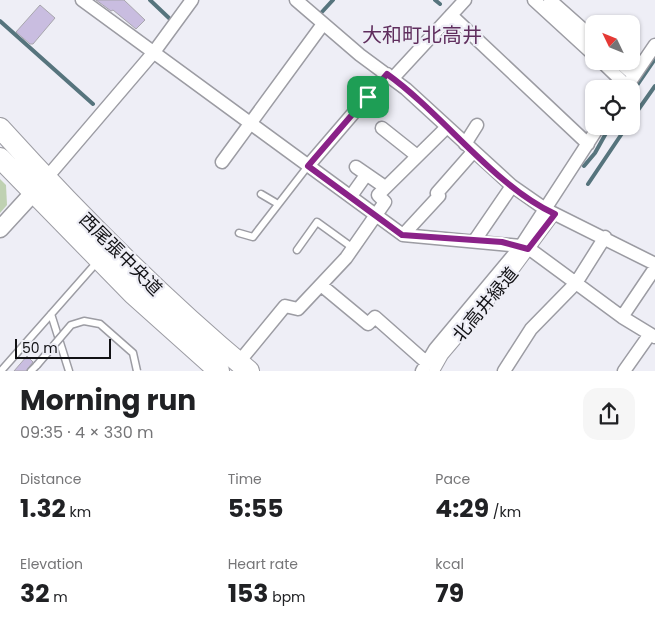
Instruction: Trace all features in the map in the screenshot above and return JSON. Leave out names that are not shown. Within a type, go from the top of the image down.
[{"type":"main road","name":"西尾張中央道","points":[[0,128],[39,186],[99,260],[133,294],[219,371]]},
{"type":"main road","name":"西尾張中央道","points":[[0,158],[39,186],[244,367]]},
{"type":"street","points":[[82,0],[402,235],[475,240],[524,247],[622,317],[652,336],[624,371]]},
{"type":"street","points":[[0,228],[39,186],[154,52],[192,0]]},
{"type":"street","points":[[296,0],[323,24],[390,76],[512,186],[550,212],[605,237],[655,264]]},
{"type":"street","points":[[308,166],[390,76],[465,0]]},
{"type":"street","points":[[534,0],[585,47]]},
{"type":"street","points":[[550,0],[585,31]]},
{"type":"street","points":[[451,15],[588,144]]},
{"type":"street","points":[[222,162],[323,24]]},
{"type":"street","points":[[631,80],[655,45]]},
{"type":"street","points":[[612,70],[625,80]]},
{"type":"street","points":[[402,235],[439,196],[436,193],[469,148],[477,126]]},
{"type":"street","points":[[244,367],[285,306],[298,309],[353,248],[384,202],[378,195],[416,155],[447,127]]},
{"type":"street","points":[[382,128],[416,155]]},
{"type":"street","points":[[321,285],[368,324],[375,317],[428,368],[456,323],[524,247],[550,212],[594,135]]},
{"type":"street","points":[[351,196],[361,171],[385,187]]},
{"type":"street","points":[[475,240],[512,186]]},
{"type":"street","points":[[504,371],[531,329],[576,283],[605,237]]},
{"type":"street","points":[[622,317],[655,268]]},
{"type":"lane","points":[[239,233],[253,237],[308,166]]},
{"type":"lane","points":[[261,194],[278,204]]},
{"type":"lane","points":[[298,250],[317,222],[353,248]]},
{"type":"lane","points":[[1,371],[99,260]]},
{"type":"lane","points":[[51,314],[69,371]]},
{"type":"lane","points":[[31,371],[71,326],[84,321],[100,324],[133,353],[137,371]]},
{"type":"green space","points":[[0,179],[6,185],[7,205],[0,213]]},
{"type":"building","points":[[96,0],[124,0],[145,20],[136,29],[113,10],[111,11]]},
{"type":"building","points":[[40,5],[55,18],[33,44],[30,44],[16,32]]},
{"type":"building","points":[[27,356],[33,362],[26,371],[14,371]]},
{"type":"waterway","points":[[150,0],[170,19]]},
{"type":"waterway","points":[[321,13],[333,0]]},
{"type":"waterway","points":[[435,0],[440,4]]},
{"type":"waterway","points":[[0,21],[93,104]]},
{"type":"waterway","points":[[640,81],[655,59]]},
{"type":"waterway","points":[[640,107],[655,86]]},
{"type":"waterway","points":[[584,166],[595,153],[605,135]]},
{"type":"waterway","points":[[588,184],[621,135]]},
{"type":"district","name":"大和町北高井","points":[[422,35]]},
{"type":"route","points":[[387,74],[425,106],[512,186],[545,210],[555,214],[528,249],[502,242],[402,235],[315,169],[308,166],[368,97],[387,74]]}]
